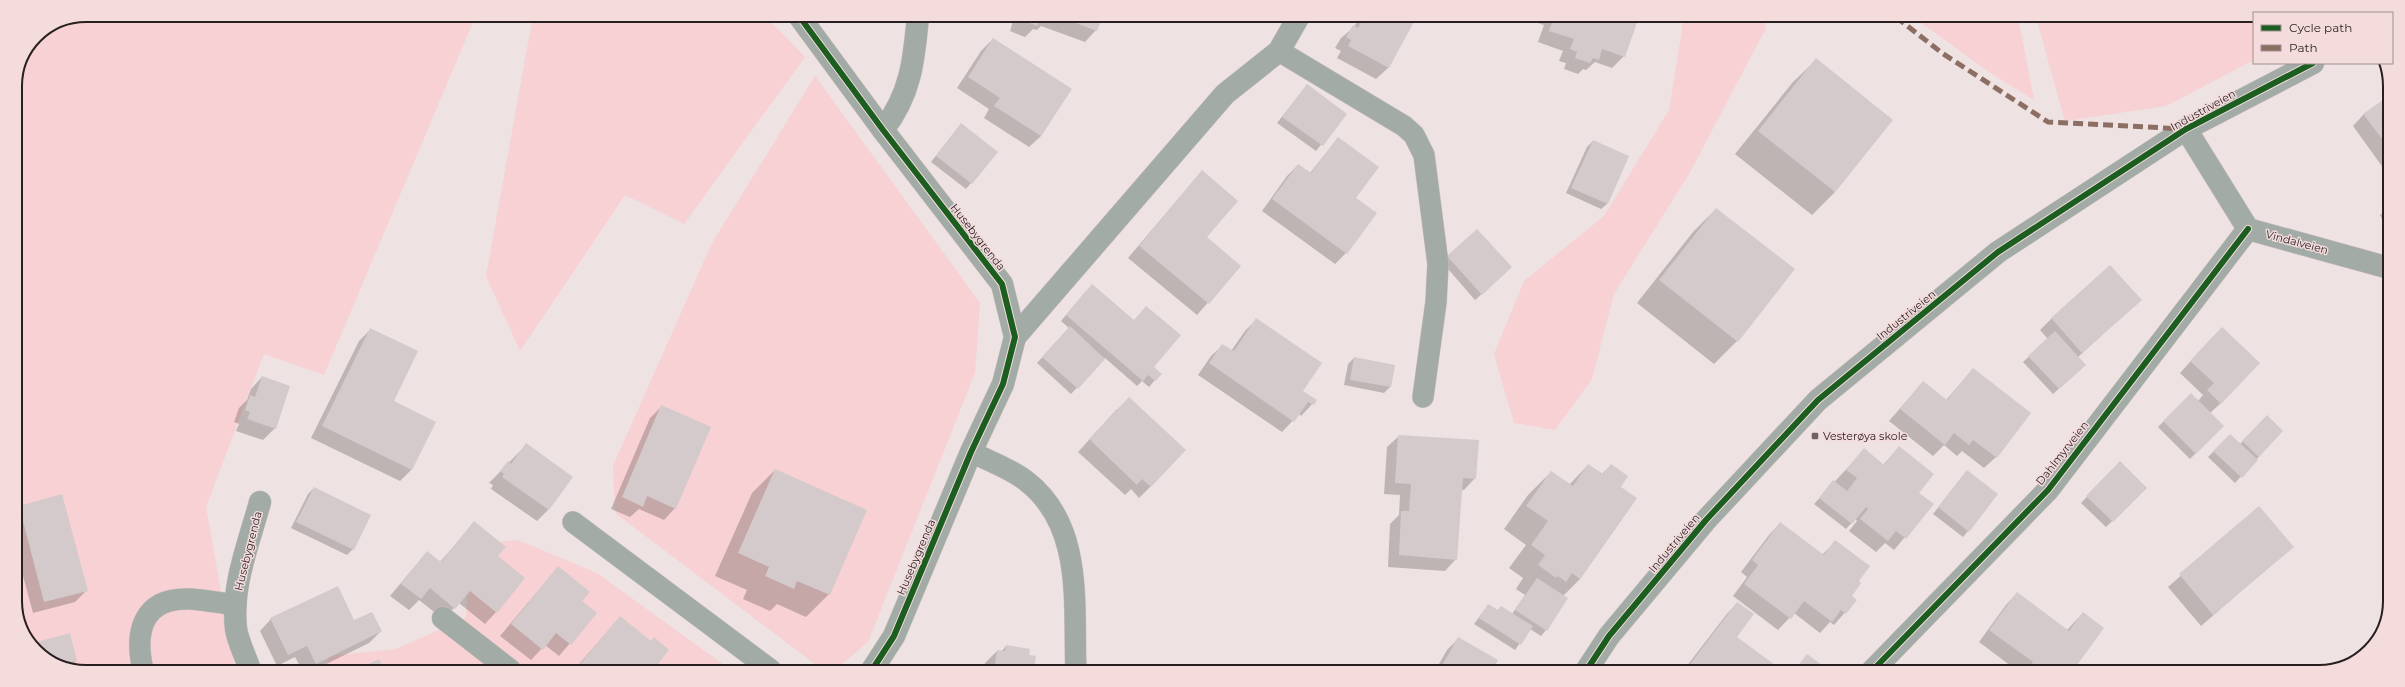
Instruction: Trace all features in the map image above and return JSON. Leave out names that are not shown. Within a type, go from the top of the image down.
[{"type":"street","name":"Husebygrenda","points":[[802,22],[883,130],[1002,284],[1014,337],[1003,384],[971,452],[894,636],[875,665]]},
{"type":"street","points":[[883,130],[900,106],[906,94],[912,70],[917,22]]},
{"type":"street","name":"Husebygrenda","points":[[1014,337],[1225,94],[1279,51],[1296,22]]},
{"type":"street","name":"Industriveien","points":[[1590,665],[1609,636],[1706,520],[1818,400],[1998,252],[2186,129],[2311,64]]},
{"type":"street","points":[[2186,129],[2248,229]]},
{"type":"street","name":"Vindalveien","points":[[2248,229],[2383,266]]},
{"type":"street","name":"Dahlmyrveien","points":[[1878,665],[2048,490],[2248,229]]},
{"type":"street","name":"Husebygrenda","points":[[248,665],[236,630],[236,605],[238,581],[260,502]]},
{"type":"street","points":[[444,618],[504,665]]},
{"type":"lane","points":[[1279,51],[1404,126],[1414,135],[1424,155],[1438,264],[1436,302],[1423,397]]},
{"type":"lane","points":[[971,452],[1025,480],[1046,501],[1060,523],[1072,561],[1075,586],[1076,665]]},
{"type":"lane","points":[[573,522],[764,665]]},
{"type":"lane","points":[[142,665],[139,636],[144,618],[162,604],[189,599],[236,605]]},
{"type":"shaded area","points":[[86,22],[473,22],[324,375],[264,354],[206,507],[234,665],[86,665],[70,663],[51,654],[35,640],[27,625],[22,605],[22,86],[23,74],[33,51],[41,41],[51,33],[74,23]]},
{"type":"shaded area","points":[[532,22],[771,22],[805,57],[684,224],[625,195],[520,351],[486,276]]},
{"type":"shaded area","points":[[1683,22],[1766,22],[1765,30],[1689,174],[1614,294],[1592,379],[1555,430],[1514,423],[1494,354],[1524,281],[1604,216],[1669,110]]},
{"type":"shaded area","points":[[1920,22],[2019,22],[2034,100],[1992,74]]},
{"type":"shaded area","points":[[2037,22],[2253,22],[2253,61],[2166,106],[2065,121]]},
{"type":"shaded area","points":[[815,76],[980,303],[975,373],[868,642],[841,665],[816,665],[615,513],[613,466],[712,243]]},
{"type":"shaded area","points":[[518,540],[597,573],[724,665],[326,665],[329,656],[396,649],[466,618],[469,544]]},
{"type":"building","points":[[1027,22],[1039,22],[1037,26]]},
{"type":"building","points":[[1073,22],[1101,22],[1097,31]]},
{"type":"building","points":[[1361,22],[1414,22],[1389,68],[1348,46],[1351,40],[1346,37],[1353,25],[1358,28]]},
{"type":"building","points":[[1552,22],[1637,22],[1625,57],[1602,49],[1599,60],[1593,58],[1590,63],[1575,58],[1577,52],[1570,49],[1574,39],[1549,31]]},
{"type":"building","points":[[993,38],[1072,89],[1041,136],[994,106],[1000,98],[968,77]]},
{"type":"building","points":[[1816,58],[1893,120],[1835,192],[1758,131]]},
{"type":"building","points":[[1307,84],[1347,114],[1323,146],[1282,117]]},
{"type":"building","points":[[2383,100],[2383,140],[2363,114]]},
{"type":"building","points":[[961,123],[998,152],[972,184],[936,156]]},
{"type":"building","points":[[1338,137],[1379,167],[1356,198],[1377,213],[1347,254],[1272,199],[1298,164],[1311,173]]},
{"type":"building","points":[[1593,140],[1629,156],[1608,204],[1571,188]]},
{"type":"building","points":[[1202,170],[1238,201],[1207,237],[1241,266],[1209,304],[1139,246]]},
{"type":"building","points":[[1716,208],[1795,269],[1738,342],[1659,280]]},
{"type":"building","points":[[1477,229],[1512,267],[1482,295],[1447,256]]},
{"type":"building","points":[[2110,265],[2142,300],[2082,353],[2051,318]]},
{"type":"building","points":[[1092,284],[1134,320],[1146,306],[1181,335],[1154,367],[1162,374],[1155,381],[1148,375],[1143,381],[1066,315]]},
{"type":"building","points":[[1256,318],[1322,363],[1303,391],[1317,400],[1314,405],[1308,402],[1294,422],[1209,363],[1222,344],[1234,351]]},
{"type":"building","points":[[1070,326],[1105,359],[1078,389],[1042,357]]},
{"type":"building","points":[[2222,327],[2260,363],[2221,404],[2207,390],[2214,383],[2190,361]]},
{"type":"building","points":[[370,328],[418,351],[394,401],[436,422],[412,470],[322,426]]},
{"type":"building","points":[[2055,331],[2086,365],[2059,389],[2028,356]]},
{"type":"building","points":[[1354,357],[1395,365],[1391,387],[1350,380]]},
{"type":"building","points":[[1973,368],[2031,413],[1997,458],[1973,440],[1969,445],[1954,433],[1945,445],[1900,409],[1923,381],[1947,400]]},
{"type":"building","points":[[262,376],[290,386],[276,429],[247,419],[250,412],[245,410],[250,395],[255,397]]},
{"type":"building","points":[[2191,393],[2224,426],[2196,454],[2163,421]]},
{"type":"building","points":[[1129,397],[1186,450],[1151,487],[1142,479],[1137,485],[1089,439]]},
{"type":"building","points":[[661,405],[711,427],[676,509],[647,496],[643,507],[622,497]]},
{"type":"building","points":[[2267,415],[2283,431],[2259,457],[2242,441]]},
{"type":"building","points":[[2230,434],[2258,460],[2242,478],[2213,451]]},
{"type":"building","points":[[1398,435],[1479,440],[1476,479],[1463,478],[1457,560],[1399,555],[1401,511],[1409,511],[1411,484],[1395,483]]},
{"type":"building","points":[[526,443],[573,477],[549,510],[502,477],[504,474],[500,471],[508,461],[511,464]]},
{"type":"building","points":[[1899,446],[1934,474],[1919,493],[1934,504],[1906,539],[1896,531],[1888,541],[1860,519],[1868,509],[1866,507],[1852,524],[1819,498],[1833,480],[1847,491],[1857,478],[1846,470],[1864,448],[1884,465]]},
{"type":"building","points":[[2120,461],[2147,488],[2113,522],[2086,496]]},
{"type":"building","points":[[1588,464],[1603,474],[1611,464],[1628,476],[1621,487],[1637,498],[1580,579],[1572,573],[1566,582],[1558,576],[1556,578],[1538,565],[1545,555],[1531,545],[1548,521],[1526,506],[1551,471],[1573,486]]},
{"type":"building","points":[[775,469],[867,510],[830,595],[797,581],[794,589],[765,576],[769,567],[738,553]]},
{"type":"building","points":[[1967,470],[1998,494],[1969,532],[1938,507]]},
{"type":"building","points":[[314,487],[371,515],[354,550],[296,522]]},
{"type":"building","points":[[62,494],[88,591],[44,602],[22,518],[22,505]]},
{"type":"building","points":[[2259,506],[2294,547],[2213,615],[2179,574]]},
{"type":"building","points":[[474,521],[506,547],[498,556],[525,578],[497,613],[470,591],[455,609],[430,588],[421,599],[401,584],[427,551],[441,562]]},
{"type":"building","points":[[1780,522],[1824,555],[1835,540],[1870,566],[1859,581],[1861,583],[1852,596],[1857,600],[1846,614],[1841,610],[1832,622],[1804,601],[1791,619],[1744,584],[1758,565],[1752,560]]},
{"type":"building","points":[[558,566],[590,592],[582,601],[597,613],[571,645],[556,633],[543,650],[511,624]]},
{"type":"building","points":[[1537,578],[1568,598],[1547,631],[1515,610]]},
{"type":"building","points":[[338,586],[354,620],[372,612],[382,631],[316,664],[307,646],[288,655],[270,618]]},
{"type":"building","points":[[2017,592],[2069,631],[2083,612],[2104,628],[2077,665],[2031,665],[2033,662],[1989,630]]},
{"type":"building","points":[[1737,602],[1754,614],[1737,637],[1775,665],[1691,665],[1690,664]]},
{"type":"building","points":[[1488,604],[1498,610],[1501,606],[1533,626],[1521,645],[1479,618]]},
{"type":"building","points":[[620,616],[651,641],[654,637],[669,650],[657,665],[579,665]]},
{"type":"building","points":[[70,633],[77,661],[70,663],[58,658],[44,649],[37,642]]},
{"type":"building","points":[[1458,637],[1498,660],[1495,665],[1442,665]]},
{"type":"building","points":[[1006,645],[1030,649],[1029,655],[1036,656],[1035,665],[995,665],[997,650],[1005,651]]},
{"type":"building","points":[[1807,654],[1822,665],[1799,665]]},
{"type":"building","points":[[379,659],[382,665],[366,665]]},
{"type":"marked path","points":[[1902,22],[1942,53],[2048,122],[2185,129]]},
{"type":"cycle path","points":[[803,22],[883,130],[1002,284],[1015,337],[1003,384],[971,452],[894,636],[875,665]]},
{"type":"cycle path","points":[[1590,665],[1609,636],[1706,520],[1818,400],[1998,252],[2186,129],[2311,64]]},
{"type":"cycle path","points":[[1878,665],[2048,490],[2248,229]]},
{"type":"place","name":"Vesterøya skole","points":[[1815,436]]}]
